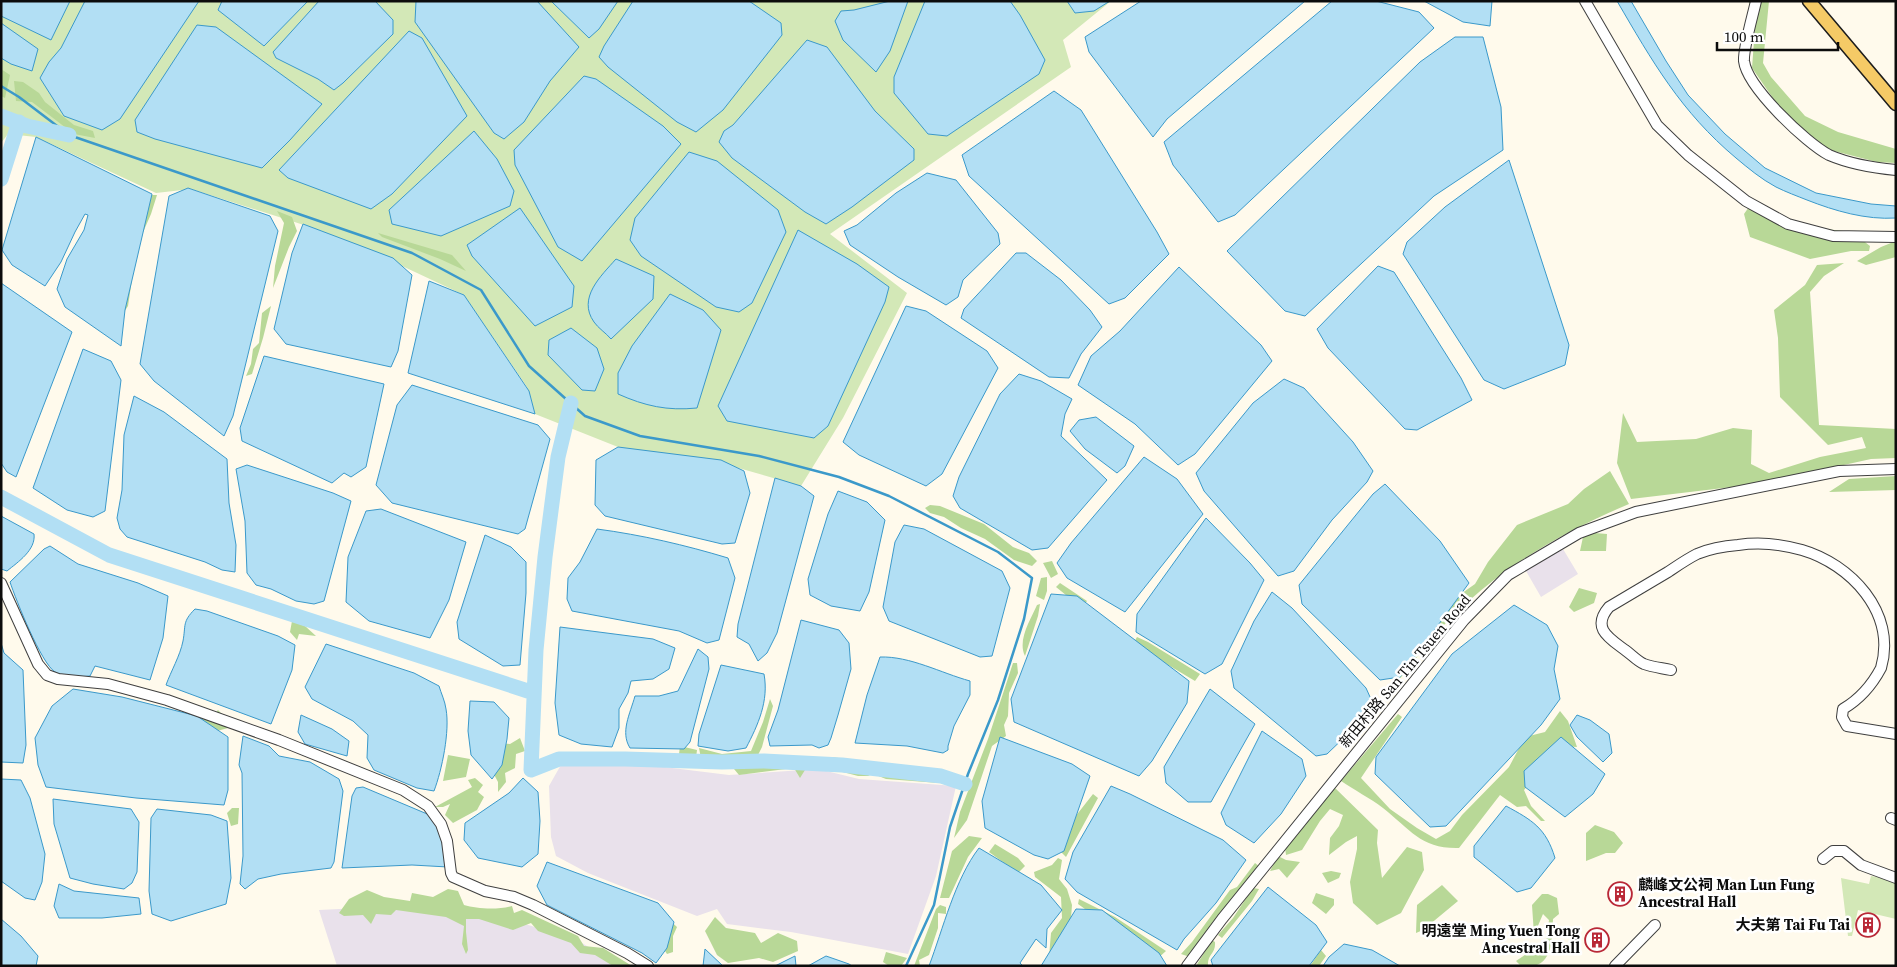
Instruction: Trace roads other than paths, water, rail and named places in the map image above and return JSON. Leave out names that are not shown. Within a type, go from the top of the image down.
[{"type":"main road","points":[[1809,1],[1896,104]]},
{"type":"street","points":[[1585,1],[1657,125],[1688,156],[1746,202],[1788,224],[1833,236],[1896,237]]},
{"type":"street","points":[[1756,1],[1744,61],[1749,77],[1766,100],[1814,146],[1828,154],[1862,165],[1896,170]]},
{"type":"street","name":"新田村路 San Tin Tsuen Road","points":[[1187,966],[1222,919],[1464,620],[1508,576],[1579,533],[1636,512],[1839,472],[1896,469]]},
{"type":"street","points":[[1671,670],[1643,664],[1608,637],[1603,630],[1602,622],[1604,614],[1609,607],[1697,554],[1739,544],[1782,546],[1802,550],[1841,568],[1873,596],[1882,608],[1887,621],[1889,636],[1888,650],[1883,664],[1875,679],[1864,693],[1844,710],[1842,717],[1847,726],[1896,734]]},
{"type":"street","points":[[1,583],[38,664],[47,675],[58,679],[114,685],[167,700],[279,740],[403,790],[428,806],[441,824],[447,841],[453,877],[485,891],[514,897],[534,905],[627,953],[648,966]]},
{"type":"street","points":[[1823,859],[1833,851],[1844,851],[1861,865],[1896,878]]},
{"type":"street","points":[[1615,966],[1655,925]]},
{"type":"water","points":[[1,1],[70,1],[51,40],[1,16]]},
{"type":"water","points":[[85,1],[199,1],[120,119],[102,130],[64,116],[40,78],[49,62],[61,48]]},
{"type":"water","points":[[222,1],[308,1],[264,46],[218,10]]},
{"type":"water","points":[[319,1],[375,1],[393,20],[393,34],[334,90],[318,79],[276,58],[273,52]]},
{"type":"water","points":[[416,1],[537,1],[579,47],[550,81],[524,122],[504,139],[494,133],[415,22]]},
{"type":"water","points":[[551,1],[618,1],[599,29],[589,38]]},
{"type":"water","points":[[633,1],[749,1],[781,23],[782,35],[723,110],[696,132],[677,122],[608,67],[599,57]]},
{"type":"water","points":[[890,1],[908,1],[890,51],[876,72],[843,40],[835,21],[841,11],[854,10]]},
{"type":"water","points":[[925,1],[1010,1],[1045,60],[1039,74],[947,136],[928,134],[894,93],[894,77]]},
{"type":"water","points":[[1067,1],[1110,1],[1094,11],[1075,13]]},
{"type":"water","points":[[1141,1],[1305,1],[1167,119],[1153,137],[1089,52],[1085,37]]},
{"type":"water","points":[[1332,1],[1376,1],[1419,12],[1434,28],[1235,215],[1218,222],[1173,165],[1164,142]]},
{"type":"water","points":[[1424,1],[1492,1],[1490,26],[1463,22]]},
{"type":"water","points":[[1617,1],[1631,1],[1688,95],[1725,134],[1765,168],[1816,193],[1871,204],[1896,206],[1896,218],[1873,218],[1828,208],[1776,187],[1750,169],[1717,141],[1683,104],[1656,65]]},
{"type":"water","points":[[1,23],[38,49],[32,71],[11,64],[1,58]]},
{"type":"water","points":[[197,25],[216,27],[322,104],[262,168],[155,139],[137,132],[135,120]]},
{"type":"water","points":[[409,31],[422,38],[467,116],[392,194],[371,209],[288,178],[279,170]]},
{"type":"water","points":[[1455,37],[1483,37],[1501,107],[1503,150],[1434,196],[1305,316],[1285,311],[1227,251],[1420,62]]},
{"type":"water","points":[[807,40],[827,47],[875,111],[914,149],[914,160],[852,207],[826,224],[805,212],[732,158],[719,142],[724,131],[733,125]]},
{"type":"water","points":[[584,76],[596,79],[663,126],[681,144],[582,261],[558,247],[515,165],[514,150]]},
{"type":"water","points":[[1054,91],[1081,110],[1169,254],[1125,298],[1109,304],[969,176],[962,155]]},
{"type":"water","points":[[474,131],[497,159],[514,191],[510,206],[441,236],[392,224],[389,210]]},
{"type":"water","points":[[36,137],[152,194],[125,310],[121,346],[65,307],[57,289],[67,259],[84,230],[88,215],[85,214],[61,262],[45,286],[12,265],[2,250]]},
{"type":"water","points":[[689,152],[717,161],[778,210],[786,232],[752,303],[739,312],[716,307],[641,256],[630,240],[635,218]]},
{"type":"water","points":[[1509,160],[1569,345],[1565,365],[1504,389],[1484,380],[1403,254],[1407,242],[1445,207]]},
{"type":"water","points":[[927,173],[956,180],[998,233],[1000,244],[963,280],[958,297],[946,305],[898,277],[850,245],[844,231],[857,225],[896,193]]},
{"type":"water","points":[[188,188],[270,216],[278,231],[233,416],[224,436],[154,381],[140,364],[169,196]]},
{"type":"water","points":[[520,208],[574,286],[572,307],[535,326],[472,256],[467,245]]},
{"type":"water","points":[[303,224],[393,258],[412,275],[398,351],[391,367],[286,344],[274,329],[292,253]]},
{"type":"water","points":[[798,230],[857,264],[889,287],[885,302],[828,426],[814,438],[727,421],[718,406]]},
{"type":"water","points":[[1016,253],[1026,253],[1061,280],[1090,310],[1102,327],[1081,354],[1069,378],[1049,377],[961,318],[964,309]]},
{"type":"water","points":[[616,259],[654,276],[653,299],[611,339],[594,322],[589,313],[588,304],[593,288]]},
{"type":"water","points":[[1378,266],[1394,272],[1461,378],[1472,400],[1417,430],[1405,429],[1328,348],[1317,329]]},
{"type":"water","points":[[1179,267],[1261,345],[1272,361],[1195,454],[1178,465],[1135,424],[1078,385],[1091,356],[1120,331]]},
{"type":"water","points":[[429,281],[464,295],[529,391],[535,414],[408,373]]},
{"type":"water","points":[[1,283],[72,332],[16,477],[7,472],[1,463]]},
{"type":"water","points":[[670,294],[703,310],[721,330],[697,408],[676,409],[656,407],[618,394],[618,373],[632,346]]},
{"type":"water","points":[[906,306],[926,311],[987,351],[998,368],[942,474],[926,486],[859,455],[843,442]]},
{"type":"water","points":[[571,328],[597,348],[604,369],[595,391],[582,390],[548,355],[549,340]]},
{"type":"water","points":[[83,349],[111,361],[121,380],[105,511],[93,517],[67,510],[33,488]]},
{"type":"water","points":[[264,356],[384,384],[366,467],[351,477],[344,473],[332,483],[242,441],[240,428]]},
{"type":"water","points":[[1019,374],[1041,381],[1072,399],[1065,414],[1061,436],[1107,480],[1048,548],[1032,550],[960,508],[953,496],[959,477],[1000,394]]},
{"type":"water","points":[[1284,379],[1304,388],[1353,442],[1373,471],[1367,482],[1332,520],[1294,571],[1278,576],[1204,491],[1196,473],[1253,403]]},
{"type":"water","points":[[412,385],[538,425],[550,439],[525,529],[518,534],[392,503],[376,485],[397,405]]},
{"type":"water","points":[[134,396],[164,412],[227,459],[229,503],[236,545],[235,572],[222,570],[205,562],[127,537],[120,529],[117,518],[122,490],[124,435]]},
{"type":"water","points":[[1096,417],[1134,446],[1125,466],[1117,473],[1085,449],[1070,431],[1079,420]]},
{"type":"water","points":[[618,447],[721,460],[744,471],[750,493],[735,543],[722,544],[605,516],[595,505],[596,460]]},
{"type":"water","points":[[1144,457],[1177,479],[1203,514],[1125,612],[1067,578],[1057,563],[1071,543]]},
{"type":"water","points":[[247,465],[333,493],[351,501],[324,601],[314,604],[296,601],[271,589],[256,585],[247,573],[245,521],[236,469]]},
{"type":"water","points":[[775,478],[801,486],[814,496],[777,633],[767,653],[758,661],[749,644],[737,637],[738,624]]},
{"type":"water","points":[[1385,484],[1440,541],[1469,583],[1400,677],[1380,680],[1302,604],[1299,585],[1373,494]]},
{"type":"water","points":[[838,491],[867,502],[885,520],[869,592],[860,611],[831,606],[810,595],[808,579],[828,514]]},
{"type":"water","points":[[381,509],[466,542],[449,600],[430,638],[369,621],[346,602],[348,557],[366,511]]},
{"type":"water","points":[[1,516],[34,534],[34,540],[29,550],[21,560],[7,571],[1,569]]},
{"type":"water","points":[[1206,518],[1264,580],[1222,664],[1205,674],[1136,632],[1137,614]]},
{"type":"water","points":[[904,525],[924,529],[1002,571],[1010,588],[992,656],[980,657],[889,621],[883,607],[895,542]]},
{"type":"water","points":[[597,529],[663,541],[728,558],[735,578],[719,640],[707,643],[679,631],[572,611],[567,599],[568,578],[580,562]]},
{"type":"water","points":[[485,535],[511,547],[526,562],[526,593],[520,665],[503,666],[459,639],[457,622]]},
{"type":"water","points":[[50,546],[78,564],[138,583],[168,596],[163,638],[150,680],[95,666],[90,676],[67,676],[55,672],[49,666],[29,630],[10,582],[44,549]]},
{"type":"water","points":[[1272,592],[1292,608],[1366,688],[1375,708],[1327,754],[1316,756],[1234,688],[1231,671],[1254,621]]},
{"type":"water","points":[[1051,594],[1077,596],[1189,681],[1187,703],[1152,761],[1139,776],[1014,722],[1011,699]]},
{"type":"water","points":[[1514,605],[1547,625],[1558,646],[1554,669],[1560,699],[1541,725],[1446,826],[1430,827],[1375,774],[1376,757],[1452,654]]},
{"type":"water","points":[[195,609],[207,611],[278,636],[295,645],[292,670],[271,724],[166,685],[182,647],[186,621]]},
{"type":"water","points":[[801,620],[839,630],[849,643],[851,669],[828,745],[819,748],[812,745],[770,746],[768,737],[778,710]]},
{"type":"water","points":[[560,627],[653,639],[675,648],[669,669],[653,679],[631,681],[628,693],[619,709],[619,728],[612,747],[581,744],[559,735],[555,703]]},
{"type":"water","points":[[1,643],[4,653],[23,670],[26,745],[23,763],[1,762]]},
{"type":"water","points":[[326,644],[414,673],[439,686],[445,706],[447,728],[440,772],[434,791],[417,788],[374,770],[367,758],[368,735],[353,721],[312,699],[305,687]]},
{"type":"water","points":[[698,649],[708,657],[709,669],[690,742],[684,749],[630,748],[627,742],[626,729],[635,696],[659,696],[678,691]]},
{"type":"water","points":[[880,657],[903,659],[970,681],[970,695],[954,726],[948,750],[943,753],[907,746],[855,743],[867,695]]},
{"type":"water","points":[[721,665],[764,674],[764,703],[755,731],[746,748],[728,751],[698,746],[699,734]]},
{"type":"water","points":[[73,689],[122,697],[197,716],[228,737],[228,790],[224,805],[136,798],[46,787],[38,765],[35,738],[52,706]]},
{"type":"water","points":[[1210,689],[1255,724],[1211,802],[1188,802],[1166,783],[1164,767]]},
{"type":"water","points":[[470,701],[494,702],[509,718],[502,765],[492,779],[471,755],[468,731]]},
{"type":"water","points":[[301,715],[332,729],[349,741],[347,756],[305,744],[298,732]]},
{"type":"water","points":[[1577,715],[1590,720],[1609,734],[1612,753],[1603,762],[1577,737],[1570,725]]},
{"type":"water","points":[[1262,731],[1302,759],[1306,776],[1281,814],[1254,843],[1226,825],[1221,813]]},
{"type":"water","points":[[243,736],[269,746],[279,756],[310,762],[339,779],[343,791],[334,862],[331,868],[281,874],[258,879],[245,889],[240,884],[243,856],[242,773],[239,765]]},
{"type":"water","points":[[1000,737],[1072,764],[1090,776],[1064,851],[1048,859],[1034,855],[985,828],[982,801]]},
{"type":"water","points":[[1561,737],[1605,774],[1593,794],[1565,817],[1525,787],[1524,771]]},
{"type":"water","points":[[523,778],[538,792],[540,821],[538,854],[522,867],[478,858],[464,840],[465,823],[509,793]]},
{"type":"water","points":[[1,779],[21,780],[30,798],[45,854],[42,882],[35,900],[25,898],[1,881]]},
{"type":"water","points":[[1111,786],[1223,840],[1246,860],[1216,903],[1184,939],[1177,950],[1077,892],[1065,879],[1073,852]]},
{"type":"water","points":[[363,787],[432,816],[451,847],[448,867],[412,865],[342,868],[352,796],[356,788]]},
{"type":"water","points":[[53,799],[131,809],[139,822],[137,872],[132,883],[124,889],[70,878],[54,824]]},
{"type":"water","points":[[1506,806],[1537,826],[1547,839],[1555,858],[1531,888],[1517,892],[1474,857],[1474,846]]},
{"type":"water","points":[[157,809],[211,815],[227,821],[231,878],[226,904],[171,921],[152,914],[149,891],[151,818]]},
{"type":"water","points":[[979,848],[1041,885],[1062,910],[1047,929],[1046,948],[1036,939],[1020,963],[1023,966],[929,966],[956,889]]},
{"type":"water","points":[[547,862],[658,903],[674,922],[667,948],[656,963],[642,953],[547,905],[537,886]]},
{"type":"water","points":[[59,884],[74,891],[139,898],[141,914],[102,918],[59,918],[54,906]]},
{"type":"water","points":[[1268,887],[1316,925],[1327,942],[1309,966],[1213,966],[1211,960]]},
{"type":"water","points":[[1076,909],[1102,910],[1159,953],[1167,966],[1041,966]]},
{"type":"water","points":[[1,919],[21,936],[38,956],[36,966],[1,966]]},
{"type":"water","points":[[1344,944],[1372,950],[1400,966],[1323,966],[1329,957]]},
{"type":"water","points":[[705,949],[723,966],[703,966]]},
{"type":"water","points":[[795,956],[796,966],[775,966]]},
{"type":"water","points":[[826,956],[849,964],[852,966],[808,966]]},
{"type":"waterway","points":[[1,86],[19,97],[69,135],[412,253],[481,290],[529,366],[585,416],[640,436],[759,456],[839,477],[889,496],[998,552],[1032,578],[1024,619],[998,700],[968,774],[950,827],[934,905],[906,966]]},
{"type":"waterway","points":[[1,116],[27,126],[69,135]]},
{"type":"waterway","points":[[1,179],[19,122]]},
{"type":"waterway","points":[[571,403],[558,457],[545,557],[536,650],[531,770],[559,759],[764,761],[842,765],[941,776],[965,784]]},
{"type":"waterway","points":[[1,497],[109,555],[534,693]]},
{"type":"place","name":"麟峰文公祠 Man Lun Fung Ancestral Hall","points":[[1620,894]]},
{"type":"place","name":"大夫第 Tai Fu Tai","points":[[1868,925]]},
{"type":"place","name":"明遠堂 Ming Yuen Tong Ancestral Hall","points":[[1597,940]]}]
